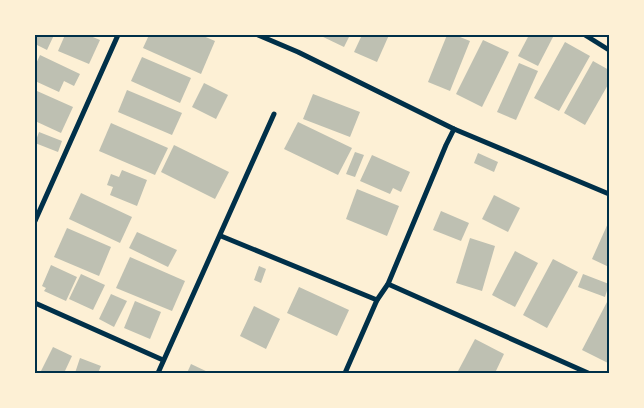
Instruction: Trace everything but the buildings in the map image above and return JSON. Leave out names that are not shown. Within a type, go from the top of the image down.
[{"type":"street","points":[[36,218],[118,35]]},
{"type":"street","points":[[258,35],[298,52],[454,129],[609,194]]},
{"type":"street","points":[[584,35],[609,50]]},
{"type":"street","points":[[158,373],[274,114]]},
{"type":"street","points":[[344,373],[377,300],[388,284],[454,129]]},
{"type":"street","points":[[221,236],[377,300]]},
{"type":"street","points":[[388,284],[588,373]]},
{"type":"street","points":[[35,303],[163,360]]}]
